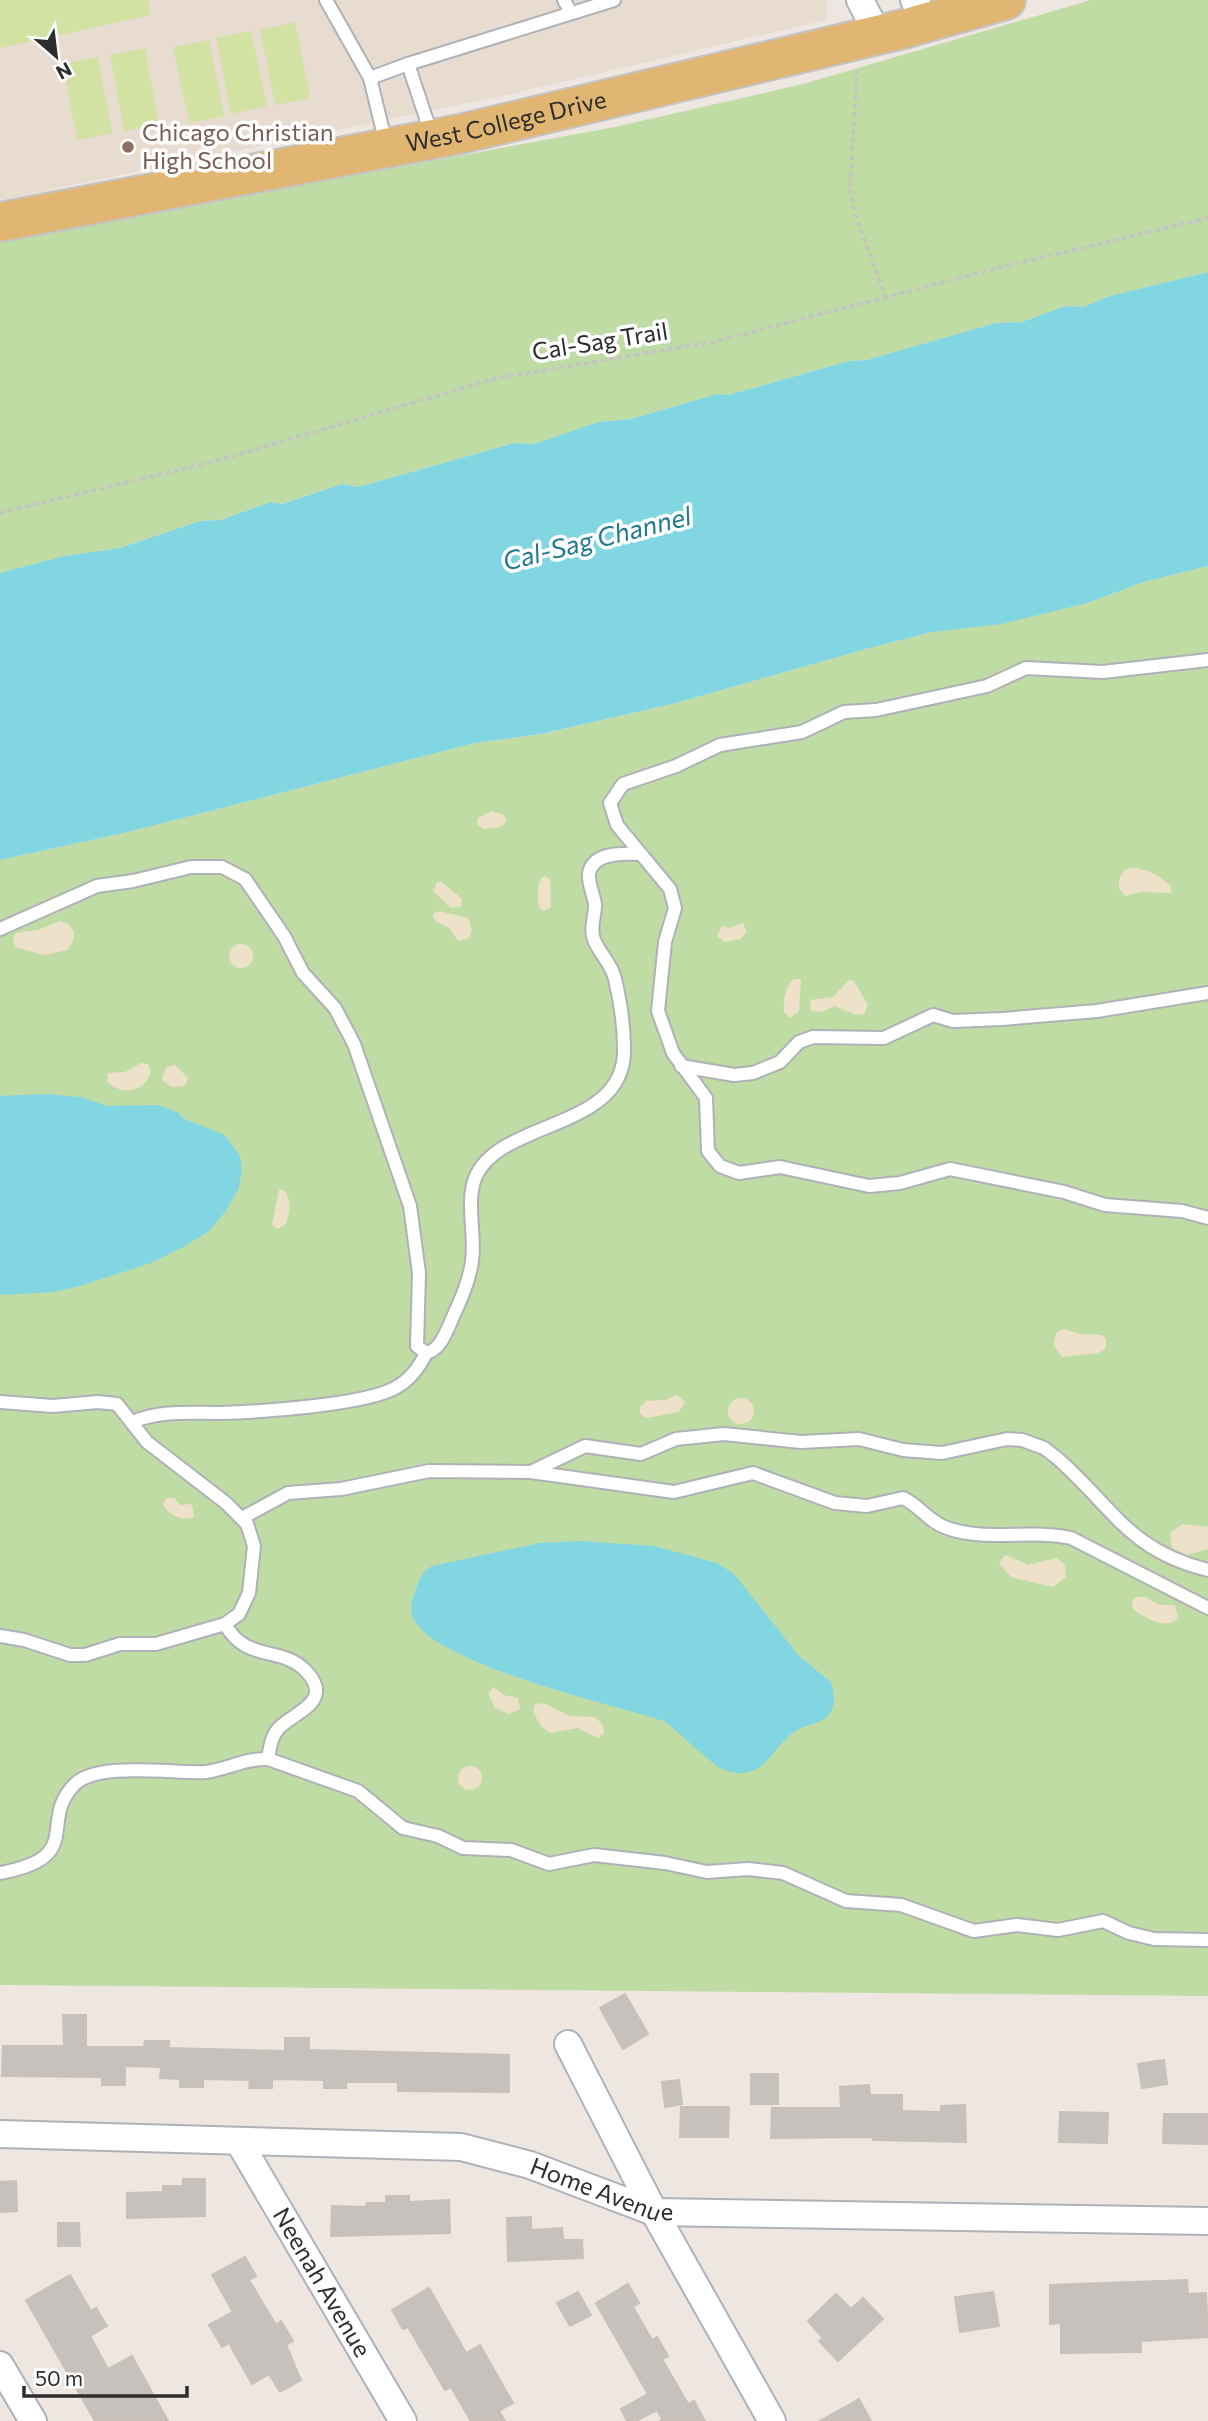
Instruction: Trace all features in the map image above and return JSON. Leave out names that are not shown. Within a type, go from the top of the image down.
[{"type":"main road","name":"West College Drive","points":[[0,222],[433,139],[864,39],[921,12],[1006,0]]},
{"type":"street","points":[[860,0],[864,39]]},
{"type":"street","points":[[568,2043],[654,2212],[772,2421]]},
{"type":"street","name":"Home Avenue","points":[[0,2134],[461,2147],[530,2165],[654,2212],[1208,2221]]},
{"type":"street","name":"Neenah Avenue","points":[[239,2142],[403,2421]]},
{"type":"street","points":[[0,2365],[33,2421]]},
{"type":"lane","points":[[326,0],[370,78],[387,148]]},
{"type":"lane","points":[[564,0],[571,13]]},
{"type":"lane","points":[[370,78],[614,0]]},
{"type":"lane","points":[[408,64],[433,139]]},
{"type":"lane","points":[[1208,660],[1103,672],[1026,668],[987,686],[876,710],[844,712],[802,732],[712,748],[676,766],[623,784],[610,803],[611,813],[639,854],[661,877],[673,897],[675,908],[665,942],[657,999],[670,1043],[681,1066],[706,1098],[708,1151],[720,1166],[738,1173],[780,1167],[853,1185],[876,1186],[950,1169],[1064,1192],[1105,1205],[1182,1211],[1208,1218]]},
{"type":"lane","points":[[132,1422],[159,1413],[224,1413],[297,1407],[375,1395],[406,1381],[426,1353],[432,1352],[443,1340],[467,1283],[474,1236],[472,1187],[476,1175],[484,1165],[508,1148],[604,1097],[620,1076],[625,1047],[615,979],[593,940],[595,906],[589,873],[592,866],[609,854],[639,854]]},
{"type":"lane","points":[[0,929],[97,886],[133,881],[191,867],[222,867],[244,879],[284,936],[303,974],[335,1008],[354,1044],[410,1206],[419,1273],[417,1346],[426,1353]]},
{"type":"lane","points":[[681,1066],[734,1075],[753,1073],[780,1062],[799,1042],[813,1037],[884,1038],[933,1015],[953,1021],[1010,1019],[1097,1012],[1208,993]]},
{"type":"lane","points":[[0,1402],[61,1406],[109,1402],[117,1404],[160,1454],[211,1490],[242,1518],[254,1546],[249,1593],[239,1614],[225,1624],[156,1644],[120,1644],[85,1656],[70,1655],[24,1640],[0,1636]]},
{"type":"lane","points":[[531,1472],[585,1447],[641,1454],[676,1439],[724,1434],[801,1442],[859,1439],[903,1450],[930,1453],[1007,1439],[1021,1440],[1044,1448],[1057,1458],[1132,1533],[1156,1552],[1208,1570]]},
{"type":"lane","points":[[242,1518],[288,1493],[341,1489],[429,1471],[531,1472],[674,1492],[753,1473],[835,1503],[867,1506],[903,1498],[927,1518],[950,1529],[988,1534],[1051,1534],[1071,1538],[1208,1608]]},
{"type":"lane","points":[[225,1624],[237,1641],[248,1649],[293,1662],[309,1674],[313,1682],[315,1691],[309,1707],[279,1728],[272,1738],[268,1759]]},
{"type":"lane","points":[[0,1873],[27,1868],[45,1857],[57,1836],[63,1803],[69,1792],[82,1779],[153,1768],[203,1772],[253,1758],[268,1759],[358,1791],[403,1828],[438,1836],[463,1848],[511,1850],[549,1864],[594,1854],[665,1863],[707,1872],[748,1869],[783,1873],[846,1901],[901,1905],[974,1931],[1017,1925],[1058,1930],[1103,1921],[1146,1938],[1208,1940]]},
{"type":"path","points":[[864,39],[857,67],[850,190],[855,213],[886,299]]},
{"type":"path","name":"Cal-Sag Trail","points":[[0,513],[216,461],[497,378],[713,342],[814,314],[886,299],[1010,265],[1208,218]]},
{"type":"shaded area","name":"Chicago Christian High School","points":[[0,0],[827,0],[826,20],[511,94],[0,200]]},
{"type":"green space","points":[[0,0],[148,0],[151,15],[0,48]]},
{"type":"green space","points":[[1091,0],[1208,0],[1208,272],[1110,296],[1083,307],[1065,306],[1022,322],[996,323],[866,360],[849,361],[728,395],[717,394],[631,419],[598,422],[534,444],[514,443],[358,487],[342,484],[281,504],[271,502],[220,520],[200,521],[120,548],[64,556],[0,573],[0,241],[615,127],[803,84]]},
{"type":"green space","points":[[295,22],[310,98],[275,105],[260,30]]},
{"type":"green space","points":[[251,31],[267,106],[231,114],[216,38]]},
{"type":"green space","points":[[209,40],[224,116],[189,123],[173,47]]},
{"type":"green space","points":[[145,48],[159,125],[124,131],[110,55]]},
{"type":"green space","points":[[98,57],[112,133],[77,140],[63,64]]},
{"type":"green space","points":[[1208,566],[1208,1996],[0,1985],[0,860],[128,832],[475,743],[542,734],[676,703],[932,632],[1087,603],[1144,582]]},
{"type":"sand","points":[[491,811],[504,815],[507,822],[500,827],[483,829],[477,824],[478,818]]},
{"type":"sand","points":[[1131,868],[1142,869],[1157,876],[1171,886],[1171,893],[1141,892],[1125,896],[1119,888],[1119,881],[1121,875]]},
{"type":"sand","points":[[544,876],[550,879],[551,907],[544,911],[540,909],[538,887]]},
{"type":"sand","points":[[437,882],[442,882],[462,899],[462,906],[451,908],[433,891]]},
{"type":"sand","points":[[439,911],[468,918],[472,930],[468,939],[458,941],[449,928],[435,921],[433,914]]},
{"type":"sand","points":[[60,921],[68,924],[74,932],[68,950],[44,955],[15,947],[13,938],[16,933],[38,930]]},
{"type":"sand","points":[[743,923],[747,932],[740,939],[725,942],[717,936],[722,926],[730,928]]},
{"type":"sand","points":[[241,944],[250,947],[253,956],[250,965],[241,968],[232,965],[229,956],[232,947]]},
{"type":"sand","points":[[794,979],[801,979],[799,1011],[790,1018],[784,1012],[784,1003],[787,989]]},
{"type":"sand","points":[[849,980],[854,981],[868,1005],[864,1014],[856,1015],[835,1006],[821,1012],[811,1011],[810,1000],[833,997]]},
{"type":"sand","points":[[141,1063],[148,1064],[151,1072],[138,1088],[119,1089],[107,1081],[108,1073],[125,1072]]},
{"type":"sand","points":[[175,1065],[188,1078],[185,1086],[172,1087],[162,1080],[166,1067]]},
{"type":"sand","points":[[279,1190],[284,1190],[287,1194],[289,1207],[285,1225],[277,1229],[272,1225]]},
{"type":"sand","points":[[1063,1329],[1080,1334],[1101,1335],[1106,1339],[1106,1348],[1098,1353],[1062,1357],[1053,1344],[1057,1332]]},
{"type":"sand","points":[[677,1395],[685,1402],[679,1412],[646,1418],[640,1413],[640,1407],[646,1401],[665,1400]]},
{"type":"sand","points":[[741,1398],[750,1402],[754,1411],[750,1420],[741,1424],[732,1420],[728,1411],[732,1402]]},
{"type":"sand","points":[[166,1498],[174,1498],[180,1505],[192,1504],[194,1517],[186,1519],[172,1514],[163,1504]]},
{"type":"sand","points":[[1182,1524],[1208,1527],[1208,1549],[1187,1555],[1172,1548],[1170,1533]]},
{"type":"sand","points":[[1005,1555],[1028,1565],[1057,1558],[1065,1565],[1066,1577],[1053,1587],[1011,1577],[999,1563]]},
{"type":"sand","points":[[1136,1597],[1146,1597],[1159,1605],[1175,1605],[1178,1618],[1168,1623],[1150,1619],[1133,1609],[1132,1601]]},
{"type":"sand","points":[[494,1687],[504,1695],[518,1698],[520,1709],[509,1714],[495,1708],[488,1693]]},
{"type":"sand","points":[[544,1703],[569,1716],[595,1717],[603,1725],[604,1733],[598,1738],[577,1728],[550,1733],[540,1725],[533,1711],[535,1704]]},
{"type":"sand","points":[[470,1766],[481,1773],[482,1778],[475,1789],[470,1790],[459,1783],[458,1778],[465,1767]]},
{"type":"water","name":"Cal-Sag Channel","points":[[1208,272],[1208,566],[1144,582],[1087,603],[1002,624],[932,632],[676,703],[541,734],[475,743],[128,832],[0,860],[0,573],[64,556],[120,548],[200,521],[220,520],[271,502],[282,504],[342,484],[358,487],[514,443],[534,444],[598,422],[631,419],[717,394],[728,395],[849,361],[866,360],[996,323],[1022,322],[1065,306],[1083,307],[1110,296]]},
{"type":"water","points":[[45,1094],[81,1097],[107,1106],[158,1105],[225,1135],[240,1156],[242,1171],[238,1190],[209,1231],[151,1263],[53,1292],[0,1295],[0,1096]]},
{"type":"water","points":[[580,1541],[654,1546],[717,1563],[734,1574],[799,1656],[831,1682],[834,1702],[830,1713],[823,1719],[797,1730],[760,1767],[740,1773],[727,1771],[664,1721],[568,1694],[488,1667],[428,1635],[413,1618],[411,1605],[418,1584],[423,1574],[432,1566],[539,1543]]},
{"type":"building","points":[[625,1994],[648,2034],[623,2049],[600,2008]]},
{"type":"building","points":[[63,2015],[86,2015],[86,2047],[144,2047],[145,2041],[169,2041],[169,2048],[285,2051],[285,2038],[309,2038],[309,2050],[509,2055],[509,2092],[398,2091],[398,2082],[346,2082],[346,2088],[324,2088],[324,2080],[272,2079],[272,2088],[249,2088],[250,2080],[203,2079],[203,2087],[180,2087],[180,2079],[160,2078],[161,2067],[125,2066],[125,2085],[102,2085],[102,2077],[2,2076],[3,2046],[64,2046]]},
{"type":"building","points":[[1164,2060],[1167,2084],[1142,2088],[1138,2064]]},
{"type":"building","points":[[751,2074],[778,2074],[778,2104],[751,2104]]},
{"type":"building","points":[[679,2080],[682,2104],[665,2107],[662,2082]]},
{"type":"building","points":[[869,2085],[870,2095],[902,2095],[902,2111],[941,2112],[941,2106],[965,2105],[966,2142],[873,2140],[873,2137],[771,2138],[772,2108],[841,2108],[840,2087]]},
{"type":"building","points":[[681,2107],[729,2107],[728,2137],[680,2137]]},
{"type":"building","points":[[1060,2112],[1108,2113],[1107,2143],[1059,2142]]},
{"type":"building","points":[[1164,2114],[1208,2114],[1208,2144],[1163,2143]]},
{"type":"building","points":[[183,2179],[205,2179],[205,2216],[127,2218],[127,2193],[163,2192],[163,2186],[183,2186]]},
{"type":"building","points":[[16,2181],[17,2211],[0,2212],[0,2182]]},
{"type":"building","points":[[386,2196],[409,2196],[409,2202],[449,2200],[450,2233],[331,2236],[332,2206],[366,2207],[367,2203],[386,2203]]},
{"type":"building","points":[[531,2217],[531,2230],[562,2228],[563,2240],[582,2240],[583,2258],[508,2261],[507,2218]]},
{"type":"building","points":[[58,2223],[79,2223],[80,2246],[58,2246]]},
{"type":"building","points":[[245,2257],[256,2276],[249,2280],[276,2325],[281,2321],[293,2341],[286,2345],[301,2380],[280,2392],[269,2374],[252,2384],[229,2343],[222,2347],[209,2325],[233,2312],[212,2275]]},
{"type":"building","points":[[70,2275],[91,2311],[96,2308],[107,2326],[90,2336],[108,2369],[132,2356],[168,2421],[95,2421],[26,2300]]},
{"type":"building","points":[[1187,2280],[1188,2294],[1206,2293],[1208,2337],[1141,2341],[1141,2352],[1061,2353],[1061,2323],[1050,2324],[1050,2285]]},
{"type":"building","points":[[628,2284],[639,2303],[633,2307],[652,2340],[657,2337],[668,2356],[662,2359],[688,2404],[694,2401],[705,2421],[660,2421],[662,2419],[657,2410],[636,2421],[627,2421],[621,2409],[648,2394],[596,2303]]},
{"type":"building","points":[[429,2288],[466,2353],[480,2345],[513,2403],[499,2411],[505,2421],[471,2421],[451,2387],[445,2390],[408,2327],[403,2329],[392,2310]]},
{"type":"building","points":[[578,2292],[591,2315],[570,2326],[557,2303]]},
{"type":"building","points":[[993,2292],[999,2326],[960,2332],[955,2297]]},
{"type":"building","points":[[836,2294],[851,2309],[863,2298],[883,2319],[838,2361],[819,2341],[823,2338],[808,2321]]},
{"type":"building","points":[[859,2399],[871,2421],[820,2421]]},
{"type":"place","name":"Chicago Christian High School","points":[[128,147]]}]
